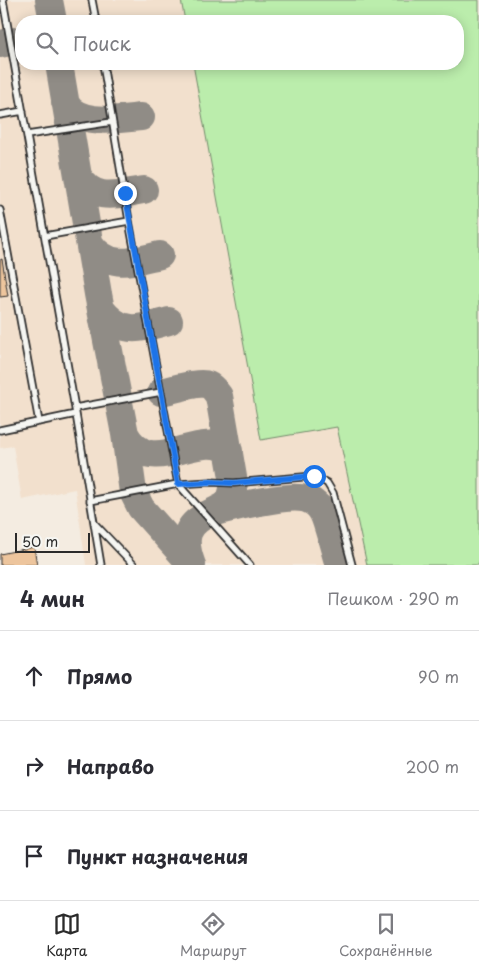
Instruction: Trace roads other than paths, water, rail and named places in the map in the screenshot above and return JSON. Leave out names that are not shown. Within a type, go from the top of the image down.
[{"type":"lane","points":[[3,0],[15,67]]},
{"type":"lane","points":[[92,0],[95,15]]},
{"type":"lane","points":[[16,70],[76,411],[101,565]]},
{"type":"lane","points":[[104,70],[129,221],[178,484],[250,565]]},
{"type":"lane","points":[[0,115],[23,111]]},
{"type":"lane","points":[[27,135],[112,122]]},
{"type":"lane","points":[[0,210],[39,422]]},
{"type":"lane","points":[[45,236],[129,221]]},
{"type":"lane","points":[[0,430],[161,392]]},
{"type":"lane","points":[[90,501],[178,484],[234,483],[314,476],[327,483],[333,493],[352,565]]},
{"type":"lane","points":[[94,523],[134,565]]}]
